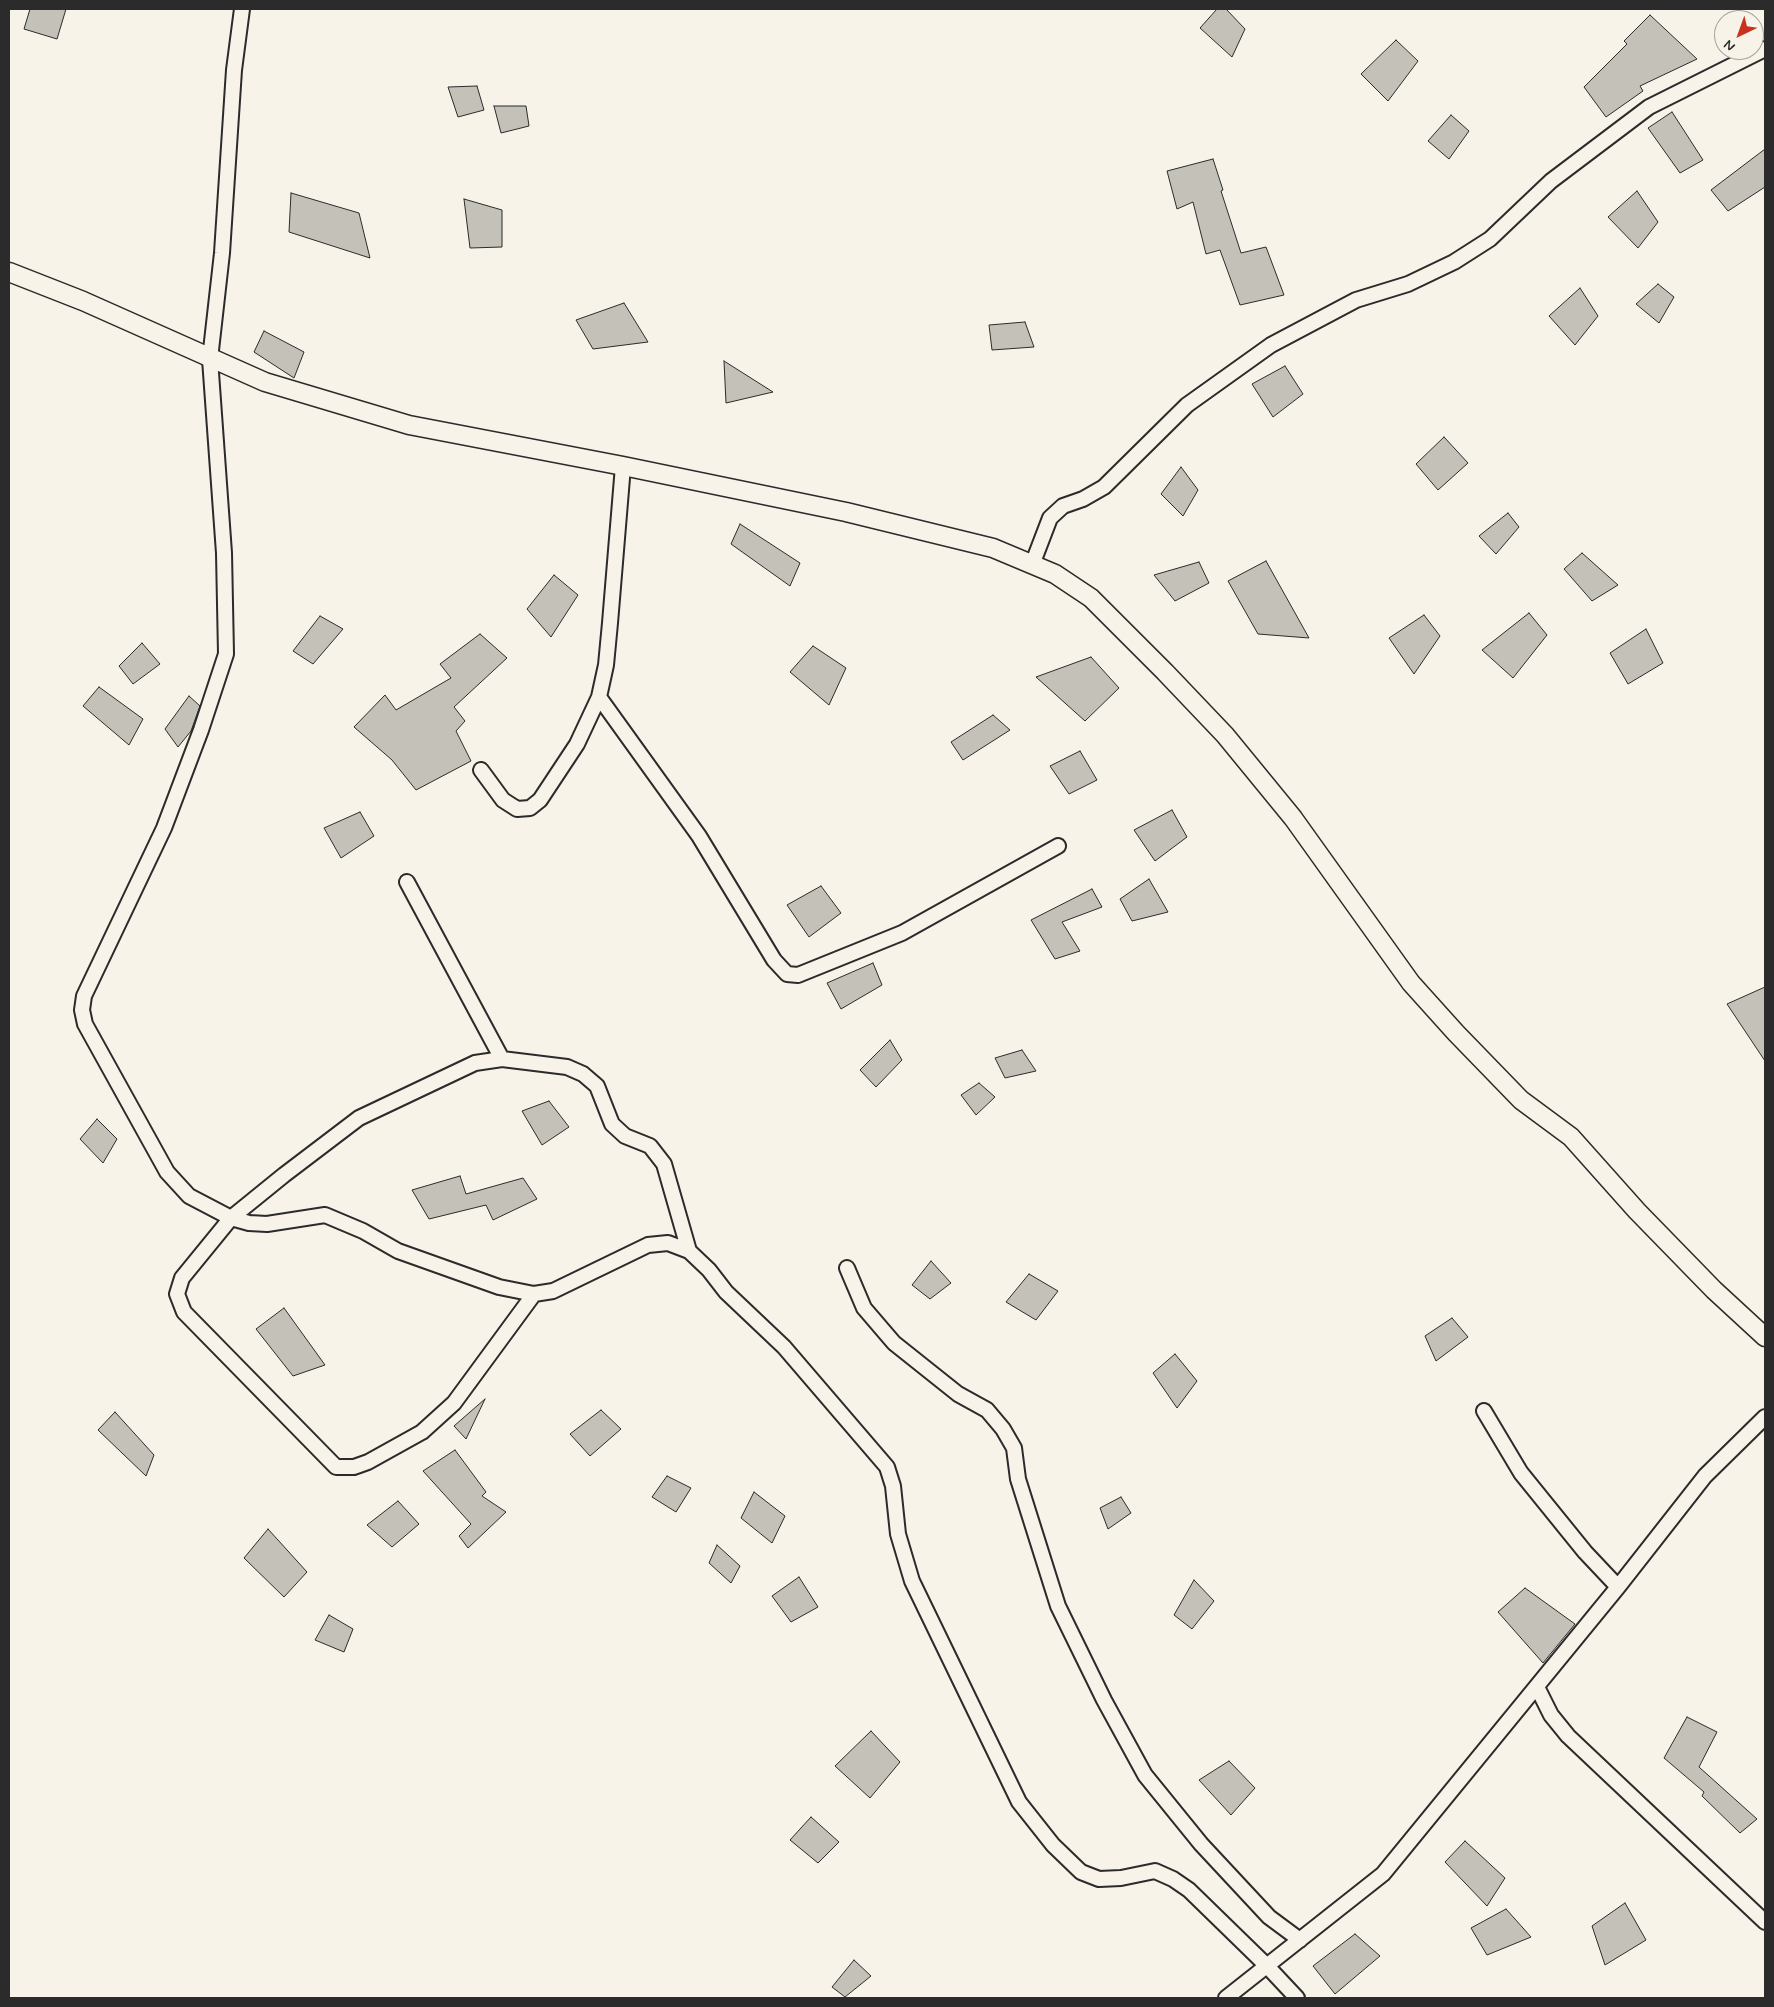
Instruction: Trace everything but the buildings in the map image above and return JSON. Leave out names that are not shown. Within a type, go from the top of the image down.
[{"type":"street","points":[[242,9],[234,70],[222,253],[210,359],[224,553],[226,654],[201,730],[164,828],[84,996],[82,1010],[86,1024],[167,1172],[189,1196],[231,1218],[249,1223],[267,1224],[325,1215],[363,1231],[398,1251],[499,1286],[534,1294],[553,1291],[648,1245],[668,1243],[689,1251],[709,1270],[726,1292],[784,1347],[887,1467],[893,1486],[898,1534],[912,1581],[1019,1802],[1048,1838],[1082,1872],[1099,1879],[1120,1878],[1155,1871],[1173,1879],[1189,1890],[1297,1998]]},
{"type":"street","points":[[1032,565],[1050,518],[1063,506],[1083,499],[1104,487],[1187,405],[1263,350],[1356,300],[1408,284],[1454,262],[1490,239],[1551,181],[1649,107],[1765,49]]},
{"type":"street","points":[[9,272],[83,301],[265,382],[409,425],[624,466],[846,512],[993,548],[1055,574],[1091,598],[1165,672],[1224,735],[1293,818],[1411,983],[1456,1034],[1521,1100],[1571,1137],[1637,1211],[1714,1290],[1765,1337]]},
{"type":"street","points":[[481,770],[503,800],[517,809],[530,808],[540,800],[577,744],[599,697],[606,665],[624,466]]},
{"type":"street","points":[[599,697],[699,836],[774,960],[787,974],[798,975],[902,934],[1058,846]]},
{"type":"street","points":[[407,882],[502,1059]]},
{"type":"street","points":[[534,1294],[454,1403],[422,1432],[368,1462],[354,1467],[336,1467],[184,1312],[177,1294],[182,1278],[231,1218],[359,1118],[475,1063],[502,1059],[567,1067],[583,1074],[597,1086],[612,1124],[625,1136],[650,1146],[664,1164],[689,1251]]},
{"type":"street","points":[[847,1268],[864,1308],[894,1342],[958,1394],[987,1410],[1003,1429],[1014,1448],[1018,1479],[1058,1606],[1104,1700],[1146,1775],[1201,1844],[1235,1881],[1269,1917],[1300,1940]]},
{"type":"street","points":[[1484,1412],[1521,1472],[1585,1552],[1618,1587]]},
{"type":"street","points":[[1226,1998],[1383,1874],[1618,1587],[1705,1476],[1765,1417]]},
{"type":"street","points":[[1537,1687],[1551,1715],[1568,1736],[1765,1922]]}]
